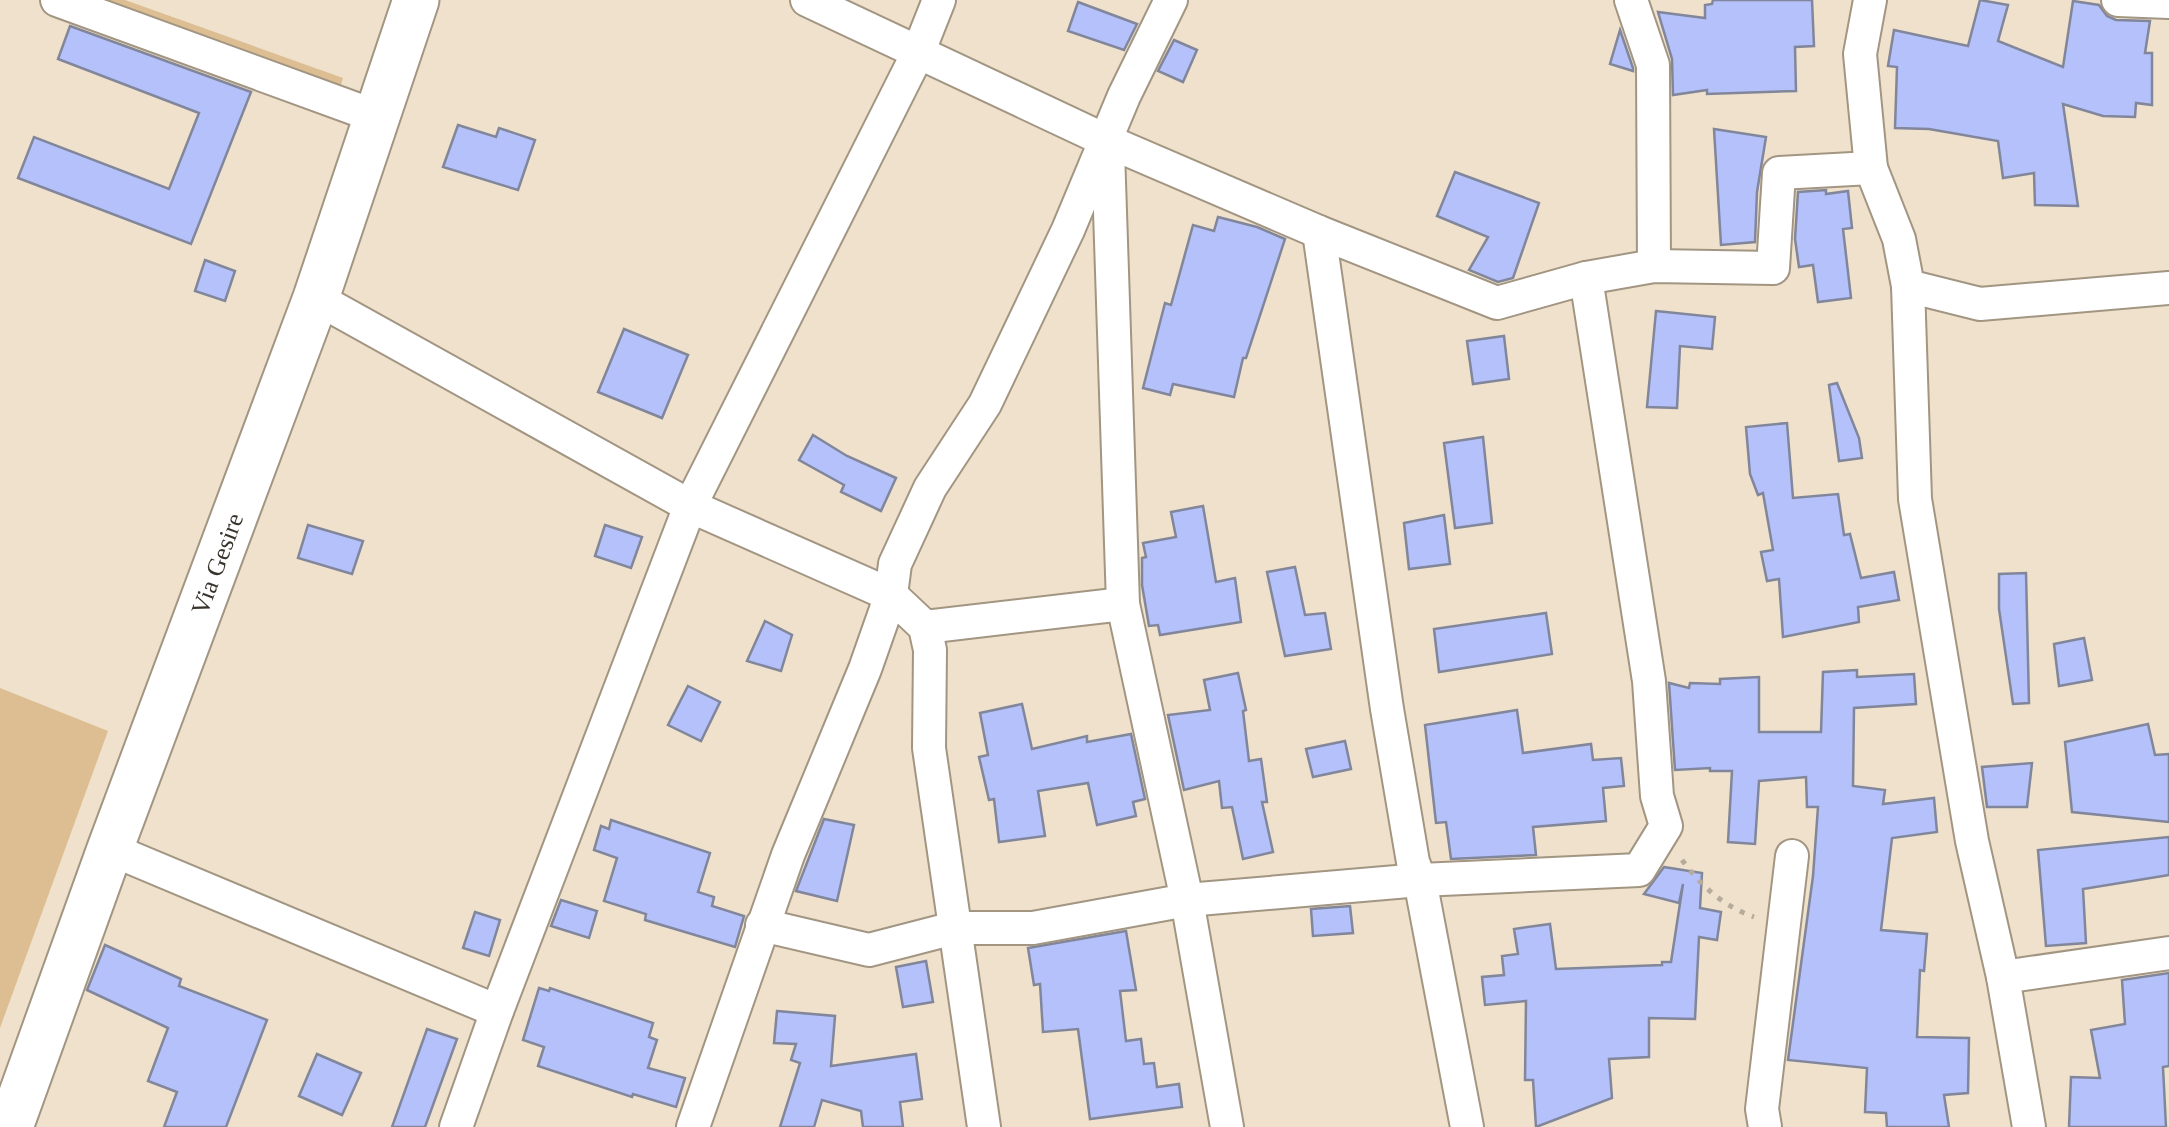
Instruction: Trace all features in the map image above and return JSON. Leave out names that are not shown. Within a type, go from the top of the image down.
[{"type":"main road","name":"Via Gesire","points":[[10,1127],[316,298],[416,0]]},
{"type":"street","points":[[56,0],[375,116]]},
{"type":"street","points":[[807,0],[1107,141],[1496,303],[1586,278],[1654,266],[1773,268],[1780,173],[1870,168]]},
{"type":"street","points":[[456,1127],[690,506],[918,53],[939,0]]},
{"type":"street","points":[[693,1127],[762,925],[865,669],[891,596],[895,564],[930,488],[985,404],[1170,0]]},
{"type":"street","points":[[1631,0],[1653,66],[1654,266]]},
{"type":"street","points":[[1870,0],[1860,54],[1870,168],[1899,239],[1908,286],[1916,499],[1972,841],[2003,977],[2029,1127]]},
{"type":"street","points":[[2118,0],[2169,2]]},
{"type":"street","points":[[1107,141],[1123,604],[1187,900],[1226,1127]]},
{"type":"street","points":[[1319,232],[1387,709],[1413,862],[1420,880],[1468,1127]]},
{"type":"street","points":[[762,925],[869,950],[954,928],[1033,928],[1187,900],[1420,880],[1638,870],[1666,826],[1657,796],[1649,681],[1586,278]]},
{"type":"street","points":[[1908,286],[1980,304],[2169,288]]},
{"type":"street","points":[[316,298],[690,506],[891,596],[925,627],[930,650],[930,748],[984,1127]]},
{"type":"street","points":[[925,627],[1123,604]]},
{"type":"street","points":[[110,849],[497,1010]]},
{"type":"street","points":[[1765,1127],[1762,1109],[1792,856]]},
{"type":"street","points":[[2003,977],[2169,954]]},
{"type":"path","points":[[1666,826],[1684,863],[1709,892],[1735,910],[1785,928]]},
{"type":"shaded area","points":[[41,0],[125,0],[343,78],[333,110]]},
{"type":"shaded area","points":[[0,688],[108,731],[0,1028]]},
{"type":"building","points":[[1713,0],[1812,0],[1814,46],[1795,47],[1796,91],[1707,94],[1707,90],[1673,95],[1672,59],[1658,12],[1705,18],[1705,5]]},
{"type":"building","points":[[1980,0],[2008,5],[1998,41],[2063,67],[2073,1],[2099,5],[2116,20],[2150,21],[2145,53],[2152,53],[2152,105],[2136,103],[2135,117],[2103,116],[2063,104],[2078,206],[2035,205],[2034,173],[2003,178],[1998,141],[1929,129],[1895,128],[1897,67],[1888,66],[1894,30],[1968,46]]},
{"type":"building","points":[[1078,2],[1137,24],[1124,50],[1068,31]]},
{"type":"building","points":[[70,26],[251,92],[191,244],[18,178],[34,137],[169,189],[199,113],[58,59]]},
{"type":"building","points":[[1620,30],[1633,68],[1633,71],[1610,64]]},
{"type":"building","points":[[1174,40],[1197,50],[1183,82],[1158,71]]},
{"type":"building","points":[[458,125],[496,137],[499,128],[535,140],[518,190],[443,167]]},
{"type":"building","points":[[1714,129],[1766,137],[1757,192],[1755,242],[1721,245]]},
{"type":"building","points":[[1455,172],[1539,203],[1513,278],[1498,282],[1469,270],[1488,237],[1437,216]]},
{"type":"building","points":[[1826,190],[1826,194],[1848,191],[1852,228],[1843,229],[1851,298],[1818,302],[1813,265],[1799,267],[1795,239],[1798,192]]},
{"type":"building","points":[[1218,217],[1285,239],[1243,358],[1234,397],[1173,384],[1170,395],[1143,388],[1165,303],[1171,305],[1193,225],[1214,231]]},
{"type":"building","points":[[205,260],[235,271],[225,301],[195,291]]},
{"type":"building","points":[[1656,311],[1715,317],[1712,349],[1680,346],[1677,408],[1647,407]]},
{"type":"building","points":[[624,329],[688,355],[662,418],[598,392]]},
{"type":"building","points":[[1504,336],[1509,379],[1473,384],[1467,341]]},
{"type":"building","points":[[1837,383],[1859,438],[1862,458],[1839,461],[1829,385]]},
{"type":"building","points":[[1787,423],[1793,498],[1838,494],[1844,535],[1850,534],[1861,578],[1894,572],[1899,600],[1858,607],[1859,622],[1783,637],[1779,579],[1767,581],[1761,552],[1773,550],[1763,493],[1758,495],[1750,474],[1746,427]]},
{"type":"building","points":[[813,435],[847,456],[896,478],[881,511],[841,492],[844,485],[799,460]]},
{"type":"building","points":[[1483,437],[1492,523],[1455,528],[1444,443]]},
{"type":"building","points":[[1203,506],[1216,582],[1235,578],[1241,622],[1160,635],[1158,625],[1149,626],[1142,585],[1142,558],[1146,557],[1143,543],[1176,537],[1171,512]]},
{"type":"building","points":[[1444,515],[1450,564],[1409,569],[1404,523]]},
{"type":"building","points":[[308,525],[363,541],[352,574],[298,558]]},
{"type":"building","points":[[605,525],[642,537],[631,568],[595,556]]},
{"type":"building","points":[[1295,567],[1305,615],[1325,613],[1331,649],[1285,656],[1267,572]]},
{"type":"building","points":[[2026,573],[2029,703],[2013,704],[1999,609],[1999,574]]},
{"type":"building","points":[[1546,613],[1552,654],[1439,672],[1434,629]]},
{"type":"building","points":[[765,621],[792,635],[781,671],[747,661]]},
{"type":"building","points":[[2084,638],[2092,680],[2059,686],[2054,644]]},
{"type":"building","points":[[1857,670],[1857,677],[1914,674],[1916,704],[1854,708],[1853,786],[1885,790],[1883,804],[1934,798],[1937,832],[1892,838],[1881,930],[1927,934],[1924,971],[1920,970],[1917,1037],[1969,1038],[1968,1093],[1944,1095],[1949,1127],[1887,1127],[1886,1113],[1865,1112],[1867,1068],[1788,1060],[1813,876],[1818,807],[1807,807],[1806,777],[1759,781],[1755,844],[1728,842],[1732,771],[1675,770],[1669,683],[1689,688],[1690,683],[1720,684],[1720,679],[1759,677],[1759,732],[1821,732],[1823,672]]},
{"type":"building","points":[[1238,673],[1246,710],[1243,711],[1249,761],[1261,759],[1267,802],[1262,802],[1273,852],[1243,859],[1232,807],[1222,808],[1219,781],[1184,790],[1168,715],[1210,710],[1204,680]]},
{"type":"building","points":[[688,686],[720,702],[701,741],[668,725]]},
{"type":"building","points":[[1022,704],[1032,749],[1087,736],[1087,742],[1131,734],[1145,799],[1133,802],[1136,816],[1097,825],[1088,783],[1038,791],[1045,836],[999,842],[994,799],[989,800],[979,757],[988,755],[980,713]]},
{"type":"building","points":[[1517,710],[1523,753],[1591,744],[1593,760],[1621,758],[1624,786],[1603,788],[1606,821],[1533,827],[1536,855],[1451,859],[1446,822],[1436,823],[1425,725]]},
{"type":"building","points":[[2148,724],[2155,755],[2169,754],[2169,822],[2072,812],[2065,742]]},
{"type":"building","points":[[1345,741],[1351,769],[1313,777],[1306,749]]},
{"type":"building","points":[[2032,763],[2027,807],[1987,807],[1982,767]]},
{"type":"building","points":[[824,819],[854,825],[837,901],[796,891]]},
{"type":"building","points":[[611,820],[710,853],[698,892],[714,897],[712,906],[744,916],[735,947],[645,920],[646,914],[604,901],[617,858],[594,850],[601,826],[609,829]]},
{"type":"building","points":[[2169,837],[2169,875],[2083,889],[2086,943],[2046,946],[2038,850]]},
{"type":"building","points":[[1664,867],[1702,873],[1700,908],[1721,912],[1717,940],[1699,937],[1695,1019],[1649,1018],[1649,1057],[1609,1059],[1612,1098],[1536,1127],[1533,1080],[1525,1080],[1526,1001],[1485,1005],[1482,977],[1504,975],[1502,956],[1518,954],[1514,929],[1550,924],[1556,969],[1671,962],[1683,884],[1679,903],[1644,894]]},
{"type":"building","points":[[561,900],[597,911],[589,938],[551,926]]},
{"type":"building","points":[[1350,906],[1353,933],[1313,936],[1311,909]]},
{"type":"building","points":[[475,912],[500,920],[489,956],[463,948]]},
{"type":"building","points":[[1126,931],[1136,990],[1120,991],[1126,1041],[1141,1039],[1144,1064],[1154,1063],[1157,1087],[1179,1084],[1182,1107],[1090,1119],[1078,1029],[1043,1032],[1040,984],[1034,985],[1028,948]]},
{"type":"building","points":[[105,945],[181,979],[179,986],[267,1020],[226,1127],[164,1127],[177,1092],[148,1081],[168,1028],[87,990]]},
{"type":"building","points":[[926,961],[933,1002],[903,1007],[896,967]]},
{"type":"building","points":[[2169,973],[2169,1066],[2163,1067],[2166,1127],[2069,1127],[2071,1077],[2100,1078],[2091,1030],[2125,1024],[2122,980]]},
{"type":"building","points":[[539,988],[550,988],[653,1023],[649,1037],[657,1040],[648,1068],[685,1078],[676,1107],[538,1066],[544,1047],[523,1040]]},
{"type":"building","points":[[777,1011],[835,1016],[831,1066],[916,1054],[922,1099],[900,1102],[903,1127],[863,1127],[861,1111],[822,1100],[814,1127],[780,1127],[800,1063],[791,1060],[796,1044],[774,1043]]},
{"type":"building","points":[[427,1029],[457,1039],[425,1127],[392,1127]]},
{"type":"building","points":[[317,1054],[361,1073],[342,1115],[299,1096]]}]
